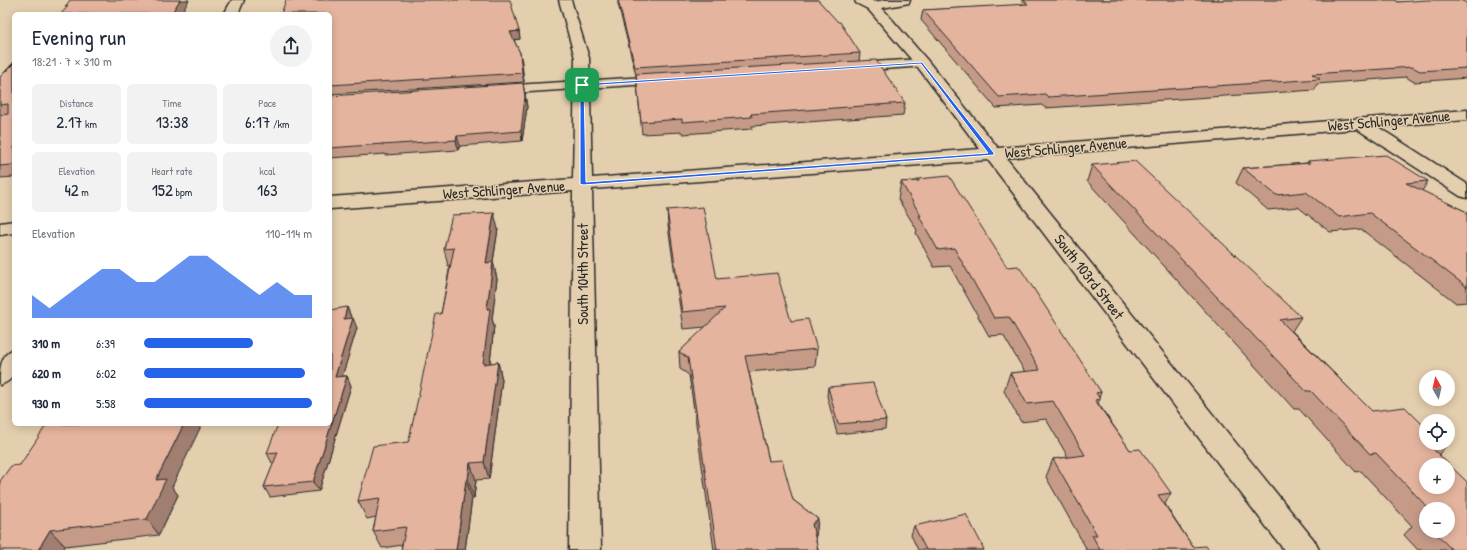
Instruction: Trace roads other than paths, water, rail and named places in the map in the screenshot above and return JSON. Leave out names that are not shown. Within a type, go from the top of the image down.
[{"type":"street","points":[[233,12],[238,0]]},
{"type":"street","name":"South 104th Street","points":[[565,0],[582,58],[585,550]]},
{"type":"street","name":"South 103rd Street","points":[[867,3],[904,0]]},
{"type":"street","name":"South 103rd Street","points":[[867,3],[922,63],[1303,550]]},
{"type":"street","name":"West Schlinger Avenue","points":[[332,203],[992,154],[1467,115]]},
{"type":"street","points":[[1361,124],[1467,192]]},
{"type":"street","points":[[0,229],[12,228]]},
{"type":"street","points":[[0,376],[12,361]]},
{"type":"lane","points":[[846,68],[922,63]]},
{"type":"lane","points":[[488,91],[672,79]]}]
